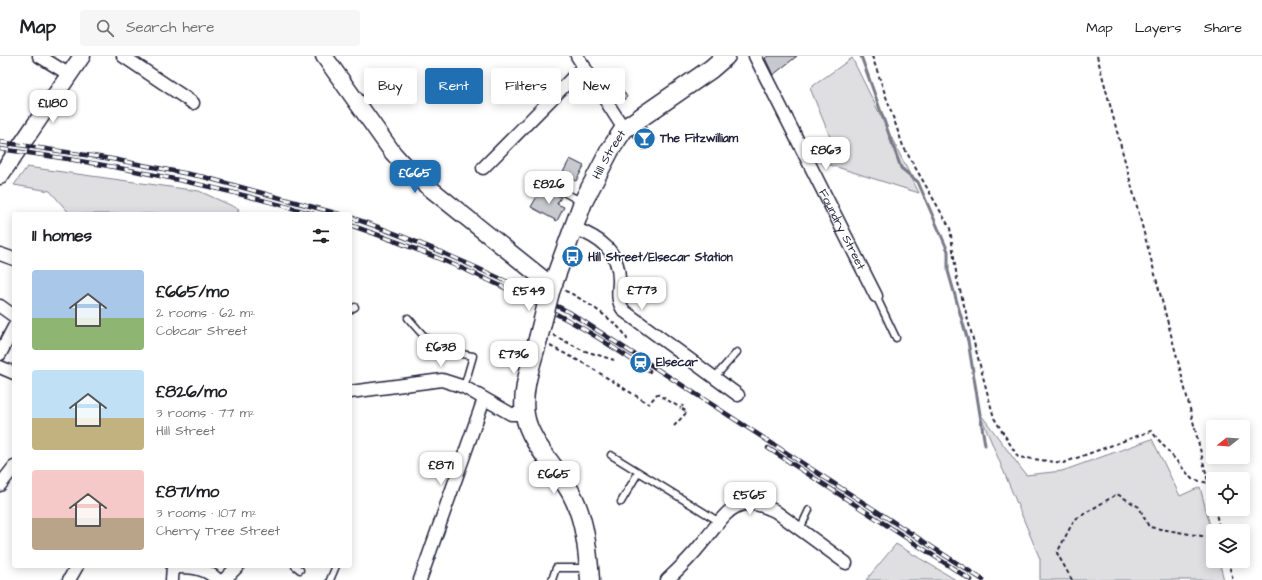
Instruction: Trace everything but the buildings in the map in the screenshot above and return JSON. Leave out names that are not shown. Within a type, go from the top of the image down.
[{"type":"main road","name":"Hill Street","points":[[524,414],[526,386],[551,289],[583,202],[610,150],[624,129],[711,69],[726,56]]},
{"type":"main road","points":[[524,414],[530,432],[572,494],[581,521],[589,574]]},
{"type":"street","points":[[39,56],[70,74]]},
{"type":"street","points":[[0,176],[82,56]]},
{"type":"street","points":[[123,56],[193,103]]},
{"type":"street","points":[[324,56],[393,153],[411,173],[551,289]]},
{"type":"street","name":"Foundry Street","points":[[755,56],[876,296]]},
{"type":"street","points":[[483,168],[581,61],[624,129]]},
{"type":"street","points":[[574,228],[598,239],[609,248],[614,255],[619,271],[618,299],[624,311],[738,395]]},
{"type":"street","points":[[0,254],[12,258]]},
{"type":"street","points":[[0,306],[12,315]]},
{"type":"street","points":[[0,354],[12,331]]},
{"type":"street","points":[[0,367],[12,372]]},
{"type":"street","points":[[352,392],[442,380],[464,387],[511,414],[524,414]]},
{"type":"street","points":[[420,580],[484,399]]},
{"type":"street","points":[[2,480],[12,469]]},
{"type":"street","points":[[666,580],[688,561],[718,522],[734,508],[748,504],[756,504],[775,511],[846,563]]},
{"type":"street","points":[[69,580],[76,568]]},
{"type":"street","points":[[172,580],[173,568]]},
{"type":"street","points":[[198,568],[205,570],[218,580]]},
{"type":"street","points":[[224,580],[236,568]]},
{"type":"lane","points":[[545,182],[583,202]]},
{"type":"lane","points":[[876,296],[896,338]]},
{"type":"lane","points":[[408,318],[429,342],[445,351],[473,356],[464,387]]},
{"type":"lane","points":[[714,378],[737,352]]},
{"type":"lane","points":[[611,456],[718,522]]},
{"type":"lane","points":[[621,502],[638,473]]},
{"type":"lane","points":[[800,528],[810,510]]},
{"type":"lane","points":[[330,580],[335,568]]},
{"type":"lane","points":[[552,580],[556,568],[589,574]]},
{"type":"path","points":[[872,56],[903,146],[950,228],[957,279],[994,418],[1018,457],[1063,463],[1151,431],[1192,479],[1206,482]]},
{"type":"path","points":[[1097,56],[1178,361],[1206,475]]},
{"type":"path","points":[[551,289],[571,293],[588,304],[623,332],[627,336],[627,340]]},
{"type":"path","points":[[614,360],[582,350],[552,335],[550,348],[585,364],[649,404],[657,394],[687,412],[674,426]]},
{"type":"path","points":[[1072,580],[1057,553],[1074,520],[1117,494],[1139,507],[1149,527],[1206,537]]},
{"type":"path","points":[[1230,568],[1234,580]]},
{"type":"shaded area","points":[[852,58],[919,193],[821,162],[830,137],[810,88]]},
{"type":"shaded area","points":[[27,167],[199,191],[239,209],[237,212],[68,212],[50,191],[14,185]]},
{"type":"shaded area","points":[[979,412],[1026,475],[1062,471],[1152,439],[1180,496],[1200,487],[1206,510],[1206,516],[1208,516],[1210,524],[1206,524],[1206,568],[1221,568],[1224,580],[1040,580],[1040,559]]},
{"type":"shaded area","points":[[896,544],[956,580],[866,580]]},
{"type":"waterway","points":[[861,56],[901,168],[918,182],[948,251],[948,271],[968,341],[985,445]]},
{"type":"railway","points":[[0,142],[112,159],[204,177],[332,212]]},
{"type":"railway","points":[[0,149],[79,161],[197,184],[306,212]]},
{"type":"railway","points":[[352,218],[461,261],[569,312],[983,580]]},
{"type":"railway","points":[[352,226],[459,267],[512,291],[586,330],[649,371]]},
{"type":"railway","points":[[768,448],[971,580]]},
{"type":"place","name":"The Fitzwilliam","points":[[645,138]]},
{"type":"place","name":"Hill Street/Elsecar Station","points":[[572,257]]},
{"type":"place","name":"Elsecar","points":[[641,362]]}]
